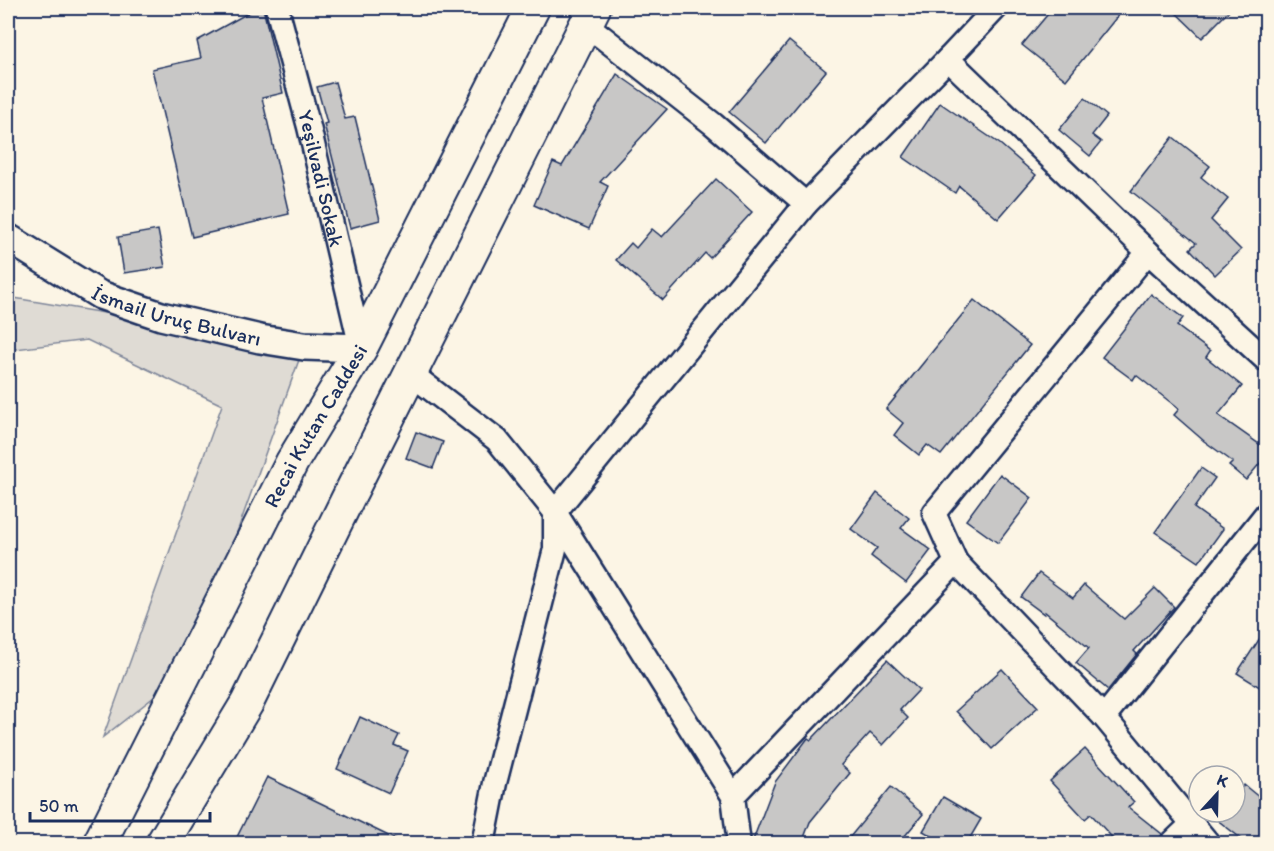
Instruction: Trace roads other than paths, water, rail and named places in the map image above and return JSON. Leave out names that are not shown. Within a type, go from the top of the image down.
[{"type":"main road","name":"Recai Kutan Caddesi","points":[[99,843],[292,462],[361,348],[532,8]]},
{"type":"main road","points":[[162,843],[247,703],[590,16]]},
{"type":"street","name":"Yeşilvadi Sokak","points":[[277,8],[309,127],[361,348]]},
{"type":"street","points":[[483,843],[495,783],[555,549],[555,512],[806,204],[996,8]]},
{"type":"street","points":[[590,16],[806,204]]},
{"type":"street","points":[[948,59],[1148,252],[1266,360]]},
{"type":"street","name":"İsmail Uruç Bulvarı","points":[[8,238],[100,295],[161,316],[260,339],[304,346],[361,348]]},
{"type":"street","points":[[1148,252],[934,513],[956,562],[1104,717],[1187,818]]},
{"type":"street","points":[[410,373],[497,440],[555,512],[733,796],[739,843]]},
{"type":"street","points":[[1104,717],[1266,514]]},
{"type":"street","points":[[733,796],[956,562]]},
{"type":"street","points":[[1171,843],[1192,824],[1209,843]]}]
